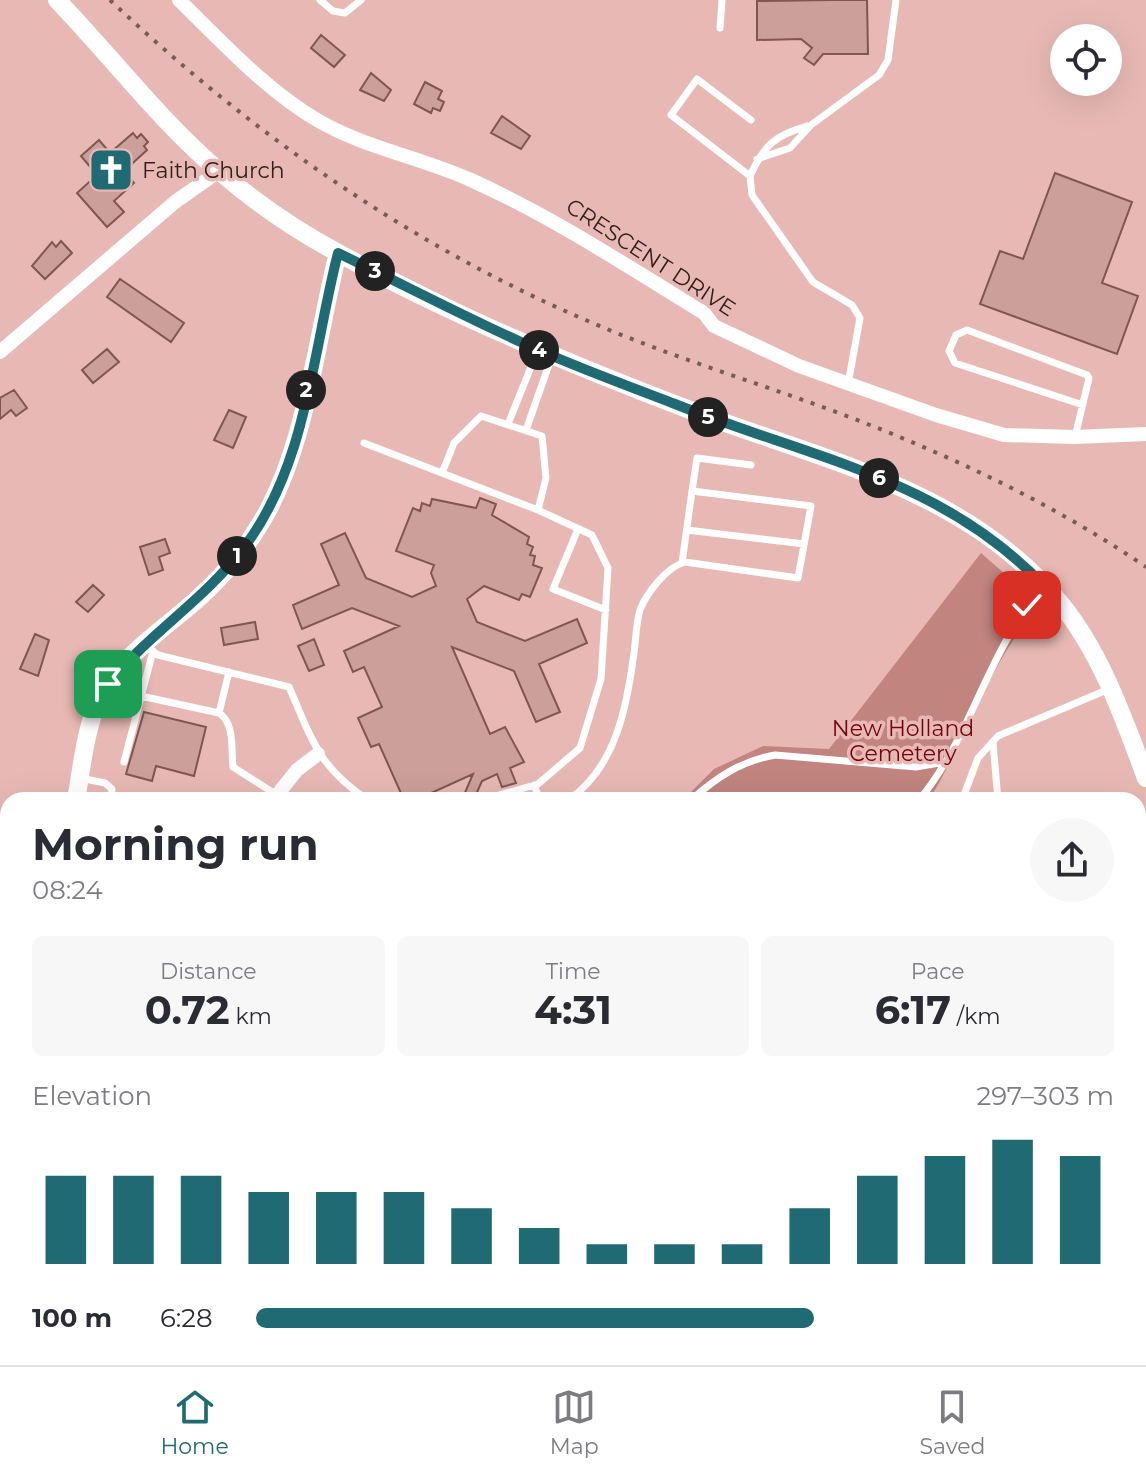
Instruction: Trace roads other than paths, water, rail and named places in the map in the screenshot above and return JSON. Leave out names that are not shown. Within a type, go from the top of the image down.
[{"type":"street","points":[[57,0],[219,171],[338,253],[545,353],[912,491],[950,509],[1003,546],[1045,587],[1082,634],[1146,778]]},
{"type":"street","name":"CRESCENT DRIVE","points":[[179,0],[251,70],[316,119],[356,139],[467,178],[546,216],[704,313],[714,326],[799,366],[1004,435],[1075,437],[1146,434]]},
{"type":"street","points":[[0,352],[175,202],[219,171]]},
{"type":"street","points":[[77,792],[98,701],[108,684],[226,569],[245,547],[277,493],[300,421],[338,253]]},
{"type":"street","points":[[279,792],[297,770],[318,754]]},
{"type":"lane","points":[[320,0],[333,11],[345,13],[361,0]]},
{"type":"lane","points":[[720,28],[722,0]]},
{"type":"lane","points":[[757,159],[790,148],[811,125],[879,75],[888,60],[896,0]]},
{"type":"lane","points":[[750,176],[671,115],[697,79],[751,120]]},
{"type":"lane","points":[[811,125],[778,134],[757,159],[750,176],[752,195],[813,282],[852,305],[860,318],[848,384]]},
{"type":"lane","points":[[1075,437],[1083,405],[1089,378],[1082,372],[967,330],[956,335],[949,351],[955,363],[1083,405]]},
{"type":"lane","points":[[508,424],[545,353]]},
{"type":"lane","points":[[526,430],[545,353]]},
{"type":"lane","points":[[442,473],[454,443],[481,416],[542,436],[546,478],[538,510]]},
{"type":"lane","points":[[364,443],[538,510],[592,535],[608,568],[601,679],[580,748],[534,785],[510,792]]},
{"type":"lane","points":[[682,563],[697,458],[751,465]]},
{"type":"lane","points":[[580,792],[616,739],[628,696],[640,609],[671,566],[682,563],[798,578],[811,506],[692,491]]},
{"type":"lane","points":[[578,529],[553,589],[606,610]]},
{"type":"lane","points":[[687,530],[804,544]]},
{"type":"lane","points":[[924,792],[945,762],[1014,624],[1045,587]]},
{"type":"lane","points":[[124,762],[141,696],[148,648],[289,687],[318,754],[338,781],[355,792]]},
{"type":"lane","points":[[219,713],[229,672]]},
{"type":"lane","points":[[965,792],[978,758],[1005,732],[1109,689]]},
{"type":"lane","points":[[141,696],[219,713],[226,718],[230,728],[233,767],[268,792]]},
{"type":"lane","points":[[993,743],[997,792]]},
{"type":"lane","points":[[701,792],[728,770],[752,759],[775,755],[916,767],[945,762]]},
{"type":"lane","points":[[80,778],[108,784],[112,792]]},
{"type":"lane","points":[[534,785],[537,792]]},
{"type":"railway","points":[[110,0],[164,49],[278,141],[338,184],[463,260],[595,324],[919,445],[1036,501],[1146,567]]},
{"type":"place","name":"Faith Church","points":[[111,170]]},
{"type":"park label","name":"New Holland Cemetery","points":[[903,740]]}]
